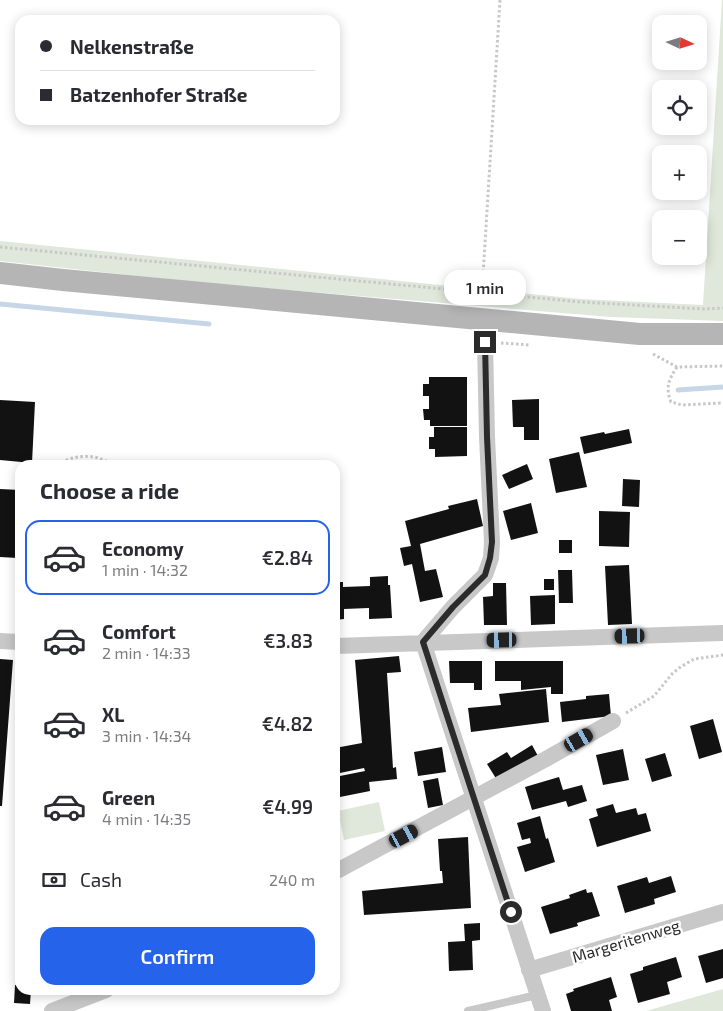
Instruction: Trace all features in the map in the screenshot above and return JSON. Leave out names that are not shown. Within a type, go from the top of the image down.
[{"type":"main road","points":[[0,272],[73,281],[640,334],[723,334]]},
{"type":"street","points":[[423,642],[453,607],[485,575],[490,558],[492,542],[485,342]]},
{"type":"street","points":[[340,646],[723,633]]},
{"type":"street","points":[[0,641],[15,642]]},
{"type":"street","points":[[423,642],[540,1003]]},
{"type":"street","points":[[340,869],[613,721]]},
{"type":"street","name":"Margeritenweg","points":[[529,970],[723,912]]},
{"type":"street","points":[[52,1011],[93,995]]},
{"type":"lane","points":[[468,1011],[540,1003]]},
{"type":"path","points":[[482,292],[500,0]]},
{"type":"path","points":[[0,247],[580,302],[704,309],[723,308]]},
{"type":"path","points":[[485,342],[534,345]]},
{"type":"path","points":[[652,354],[677,367],[723,366]]},
{"type":"path","points":[[677,367],[668,380],[667,393],[671,402],[682,405],[723,403]]},
{"type":"path","points":[[66,460],[74,456],[86,456],[102,460]]},
{"type":"path","points":[[613,721],[654,696],[672,674],[694,659],[723,655]]},
{"type":"shaded area","points":[[723,0],[723,321],[611,317],[202,283],[0,261],[0,241],[581,299],[703,305],[705,265],[707,265]]},
{"type":"shaded area","points":[[379,802],[385,831],[344,840],[340,811]]},
{"type":"shaded area","points":[[723,989],[723,1011],[646,1011]]},
{"type":"building","points":[[429,377],[467,377],[467,426],[430,426],[430,420],[424,420],[423,409],[429,409],[429,396],[423,396],[423,384],[429,384]]},
{"type":"building","points":[[539,399],[539,440],[524,440],[524,427],[513,427],[512,400]]},
{"type":"building","points":[[0,400],[35,402],[32,460],[0,460]]},
{"type":"building","points":[[434,427],[467,427],[467,456],[435,457],[435,449],[429,449],[429,437],[434,437]]},
{"type":"building","points":[[629,429],[632,443],[584,454],[580,437]]},
{"type":"building","points":[[579,452],[587,487],[556,493],[549,459]]},
{"type":"building","points":[[527,464],[533,479],[509,489],[502,475]]},
{"type":"building","points":[[623,479],[640,480],[639,507],[622,506]]},
{"type":"building","points":[[0,489],[15,490],[15,558],[0,557]]},
{"type":"building","points":[[477,499],[483,526],[420,544],[425,571],[436,569],[443,597],[420,602],[412,564],[404,566],[400,548],[411,546],[405,521],[449,509],[448,506]]},
{"type":"building","points":[[531,503],[538,533],[511,540],[503,511]]},
{"type":"building","points":[[599,511],[630,512],[629,547],[599,546]]},
{"type":"building","points":[[559,540],[572,540],[572,553],[559,553]]},
{"type":"building","points":[[629,565],[632,624],[608,625],[605,566]]},
{"type":"building","points":[[558,570],[572,570],[573,603],[559,603]]},
{"type":"building","points":[[388,576],[392,618],[369,619],[369,608],[344,609],[344,619],[340,619],[340,582],[343,582],[343,587],[370,586],[370,577]]},
{"type":"building","points":[[544,579],[554,579],[554,590],[544,590]]},
{"type":"building","points":[[493,583],[506,583],[507,625],[484,625],[483,597],[493,596]]},
{"type":"building","points":[[555,595],[555,624],[531,625],[530,596]]},
{"type":"building","points":[[399,656],[401,672],[387,673],[393,768],[396,767],[397,779],[369,782],[370,791],[340,797],[340,776],[365,771],[364,768],[340,773],[340,747],[362,743],[355,660]]},
{"type":"building","points":[[0,659],[13,660],[2,806],[0,806]]},
{"type":"building","points":[[449,661],[482,661],[482,690],[474,690],[474,683],[450,683]]},
{"type":"building","points":[[495,661],[563,661],[563,694],[551,694],[551,687],[521,690],[521,681],[495,681]]},
{"type":"building","points":[[546,689],[549,722],[471,732],[468,708],[501,705],[499,694]]},
{"type":"building","points":[[609,694],[611,716],[562,722],[560,702],[586,699],[586,696]]},
{"type":"building","points":[[713,719],[722,752],[699,759],[690,726]]},
{"type":"building","points":[[532,745],[538,756],[497,780],[487,764],[507,752],[511,758]]},
{"type":"building","points":[[442,747],[446,772],[418,776],[414,752]]},
{"type":"building","points":[[623,749],[629,780],[603,785],[596,755]]},
{"type":"building","points":[[665,753],[672,776],[652,782],[645,759]]},
{"type":"building","points":[[559,777],[563,790],[582,785],[587,801],[568,807],[566,801],[532,810],[525,787]]},
{"type":"building","points":[[438,778],[443,805],[428,808],[423,781]]},
{"type":"building","points":[[613,804],[616,813],[636,808],[638,815],[646,813],[651,831],[597,847],[589,819],[598,816],[596,809]]},
{"type":"building","points":[[540,816],[555,862],[525,872],[517,847],[531,843],[530,838],[522,840],[517,823]]},
{"type":"building","points":[[468,837],[471,908],[364,915],[362,891],[443,883],[442,871],[440,871],[438,839]]},
{"type":"building","points":[[671,876],[676,892],[654,899],[655,904],[625,913],[617,886],[647,877],[649,883]]},
{"type":"building","points":[[586,889],[587,893],[592,892],[600,916],[577,923],[578,926],[550,934],[541,907],[570,898],[569,895]]},
{"type":"building","points":[[480,923],[480,940],[472,941],[473,970],[449,971],[448,942],[465,941],[464,924]]},
{"type":"building","points":[[723,949],[723,978],[706,983],[698,956]]},
{"type":"building","points":[[676,957],[682,977],[667,982],[670,994],[638,1003],[630,974],[643,970],[643,967]]},
{"type":"building","points":[[611,977],[617,997],[609,1000],[612,1011],[571,1011],[566,994],[574,991],[573,989]]},
{"type":"building","points":[[15,985],[15,995],[31,995],[30,1004],[14,1003]]},
{"type":"waterway","points":[[0,304],[209,324]]},
{"type":"waterway","points":[[678,390],[723,387]]},
{"type":"route","points":[[485,342],[492,542],[490,558],[485,575],[453,607],[423,642],[511,912]]}]
